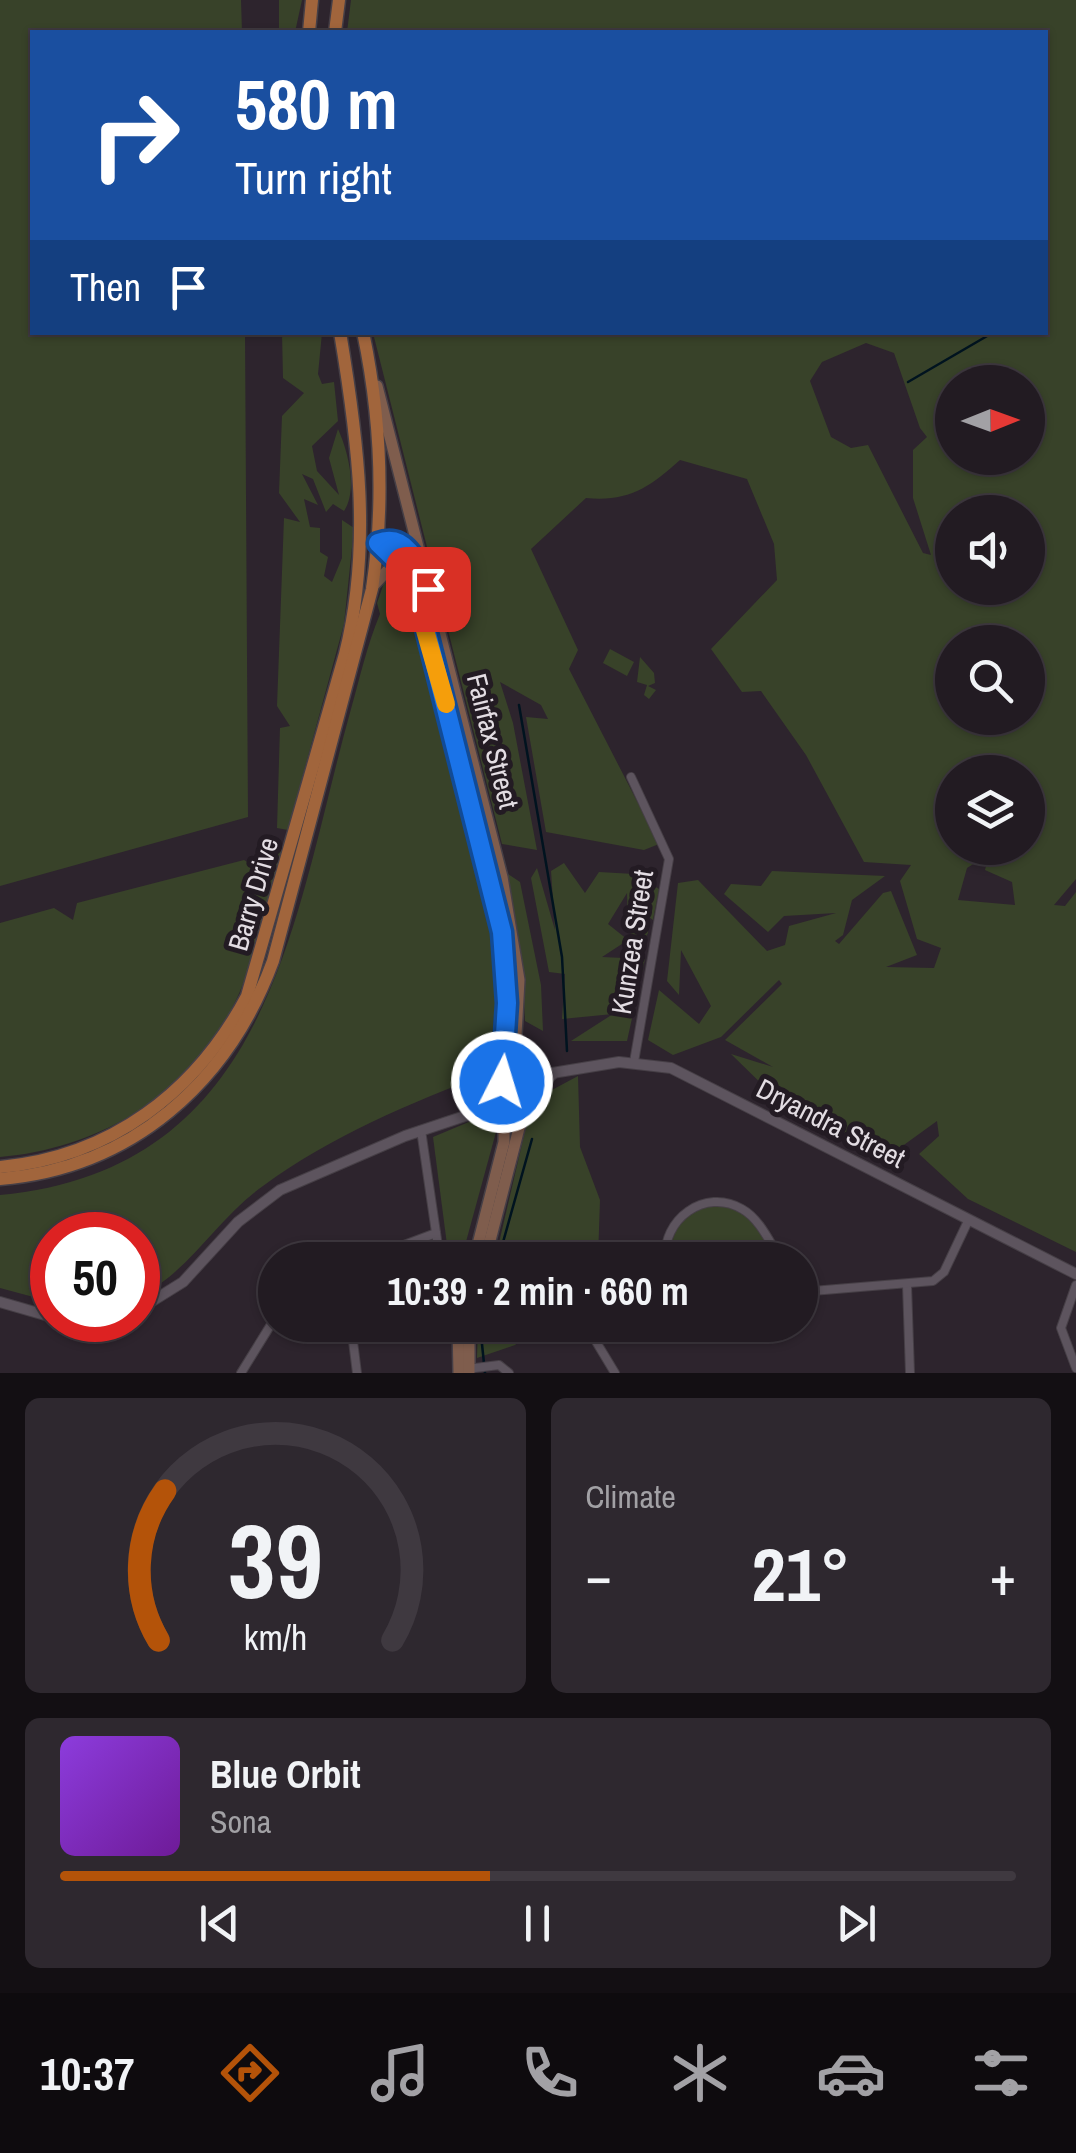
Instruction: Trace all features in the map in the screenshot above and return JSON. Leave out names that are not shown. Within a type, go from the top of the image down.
[{"type":"main road","points":[[309,30],[312,0]]},
{"type":"main road","points":[[335,30],[338,0]]},
{"type":"main road","name":"Barry Drive","points":[[0,1167],[68,1155],[105,1140],[168,1099],[199,1070],[228,1032],[262,958],[345,654],[356,600],[361,496],[341,335]]},
{"type":"main road","points":[[342,335],[363,426],[370,523],[378,543]]},
{"type":"main road","points":[[364,335],[380,449],[378,543]]},
{"type":"main road","name":"Fairfax Street","points":[[370,363],[508,906],[518,980],[515,1052],[527,1098]]},
{"type":"main road","points":[[356,600],[366,555],[378,543],[391,540],[407,548],[428,589]]},
{"type":"main road","name":"Barry Drive","points":[[0,1179],[70,1168],[146,1131],[208,1078],[236,1040],[259,1000],[273,961],[372,589],[378,543]]},
{"type":"main road","name":"Fairfax Street","points":[[378,543],[412,581],[502,932],[507,1003],[500,1085]]},
{"type":"main road","points":[[372,589],[390,570],[400,571],[412,581]]},
{"type":"main road","points":[[479,1242],[504,1142],[500,1085],[522,1078]]},
{"type":"main road","points":[[504,1103],[515,1106],[527,1098]]},
{"type":"main road","points":[[491,1242],[527,1098]]},
{"type":"main road","points":[[461,1342],[466,1371]]},
{"type":"main road","points":[[466,1371],[467,1342]]},
{"type":"street","name":"Kunzea Street","points":[[631,777],[669,859],[634,1062]]},
{"type":"street","name":"Dryandra Street","points":[[522,1078],[634,1062],[683,1073],[1076,1274]]},
{"type":"street","points":[[527,1098],[554,1073]]},
{"type":"street","points":[[421,1130],[430,1122],[480,1103],[500,1085]]},
{"type":"street","points":[[160,1296],[183,1282],[263,1200],[421,1130],[504,1103]]},
{"type":"street","points":[[421,1130],[437,1242]]},
{"type":"street","points":[[667,1242],[668,1233],[682,1216],[706,1204],[724,1202],[748,1213],[768,1242]]},
{"type":"street","points":[[818,1291],[908,1286],[940,1278],[969,1219]]},
{"type":"street","points":[[412,1242],[436,1233]]},
{"type":"street","points":[[1076,1284],[1061,1328],[1076,1368]]},
{"type":"street","points":[[908,1286],[910,1373]]},
{"type":"street","points":[[0,1302],[30,1311]]},
{"type":"street","points":[[241,1373],[260,1342]]},
{"type":"street","points":[[353,1342],[357,1373]]},
{"type":"street","points":[[596,1342],[615,1373]]},
{"type":"street","points":[[466,1371],[499,1365],[509,1373]]},
{"type":"green space","points":[[0,0],[241,0],[242,30],[30,30],[30,335],[245,335],[248,817],[0,886]]},
{"type":"green space","points":[[279,0],[302,0],[295,30],[279,30]]},
{"type":"green space","points":[[351,0],[1076,0],[1076,879],[1054,905],[1065,906],[1076,892],[1076,1252],[968,1199],[919,1154],[939,1136],[937,1121],[890,1155],[779,1101],[731,1054],[773,1067],[725,1040],[782,984],[779,980],[721,1037],[673,1055],[648,1040],[659,990],[699,1024],[711,1006],[681,950],[679,995],[667,981],[678,883],[698,880],[767,951],[785,945],[789,926],[836,913],[784,916],[768,932],[724,894],[731,884],[761,886],[772,871],[885,876],[852,900],[843,935],[835,941],[839,944],[883,893],[891,891],[917,955],[886,967],[934,968],[941,948],[917,939],[900,881],[911,865],[864,862],[806,755],[761,691],[742,692],[711,649],[777,580],[774,544],[747,479],[680,460],[637,491],[614,498],[586,498],[531,549],[578,650],[569,669],[659,844],[644,850],[546,832],[526,717],[548,719],[541,705],[500,682],[513,723],[537,850],[502,844],[374,335],[1048,335],[1048,30],[347,30]],"holes":[[[866,343],[894,353],[920,428],[927,437],[913,450],[913,498],[931,555],[923,553],[868,445],[851,448],[831,437],[810,381],[822,362]]]},
{"type":"green space","points":[[282,335],[322,335],[318,374],[322,384],[334,382],[338,421],[312,446],[317,471],[339,495],[329,458],[338,429],[351,482],[344,511],[333,504],[326,512],[313,479],[302,474],[318,505],[304,499],[310,527],[320,528],[320,552],[328,557],[324,576],[332,582],[342,558],[342,520],[354,528],[344,624],[288,830],[277,828],[280,728],[290,726],[277,706],[284,518],[300,522],[279,493],[282,416],[304,393],[283,378]]},
{"type":"green space","points":[[384,583],[398,585],[400,600],[410,603],[411,619],[425,649],[454,760],[457,789],[468,815],[499,961],[489,1073],[372,1122],[289,1168],[246,1199],[188,1260],[160,1283],[160,1212],[30,1212],[30,1296],[0,1288],[0,1195],[91,1175],[161,1138],[215,1085],[255,1021],[286,949],[310,870],[380,614],[377,603]]},
{"type":"green space","points":[[610,649],[634,662],[627,676],[603,663]]},
{"type":"green space","points":[[640,657],[654,673],[655,683],[648,686],[656,690],[649,699],[644,695],[647,685],[637,682]]},
{"type":"green space","points":[[283,848],[241,989],[223,1025],[200,1056],[174,1084],[111,1126],[76,1141],[0,1157],[0,923],[54,908],[73,920],[77,903],[244,860],[261,870],[274,861],[261,853]]},
{"type":"green space","points":[[564,863],[585,893],[599,872],[634,874],[659,889],[653,920],[645,914],[648,933],[637,951],[628,923],[627,893],[608,924],[628,940],[602,957],[645,959],[627,1041],[571,1041],[613,1014],[562,1019],[565,974],[549,972],[531,878],[537,868],[555,930],[551,871]]},
{"type":"green space","points":[[508,874],[520,882],[541,985],[543,1031],[525,1021],[522,959]]},
{"type":"green space","points":[[578,1076],[580,1147],[600,1200],[599,1242],[499,1242],[529,1114],[537,1098]]},
{"type":"green space","points":[[495,1111],[496,1132],[466,1242],[447,1242],[433,1137]]},
{"type":"green space","points":[[715,1202],[748,1213],[768,1242],[672,1242],[681,1215]]},
{"type":"green space","points":[[477,1342],[519,1342],[515,1345],[477,1358]]},
{"type":"waterway","points":[[908,382],[989,335]]},
{"type":"waterway","points":[[519,705],[562,957],[567,1051]]},
{"type":"waterway","points":[[503,1242],[532,1139]]},
{"type":"waterway","points":[[482,1342],[485,1373]]},
{"type":"slow traffic","points":[[411,581],[446,704]]},
{"type":"route","points":[[428,589],[407,548],[391,540],[378,543],[406,570],[419,601],[496,898],[507,1003],[502,1082]]}]
